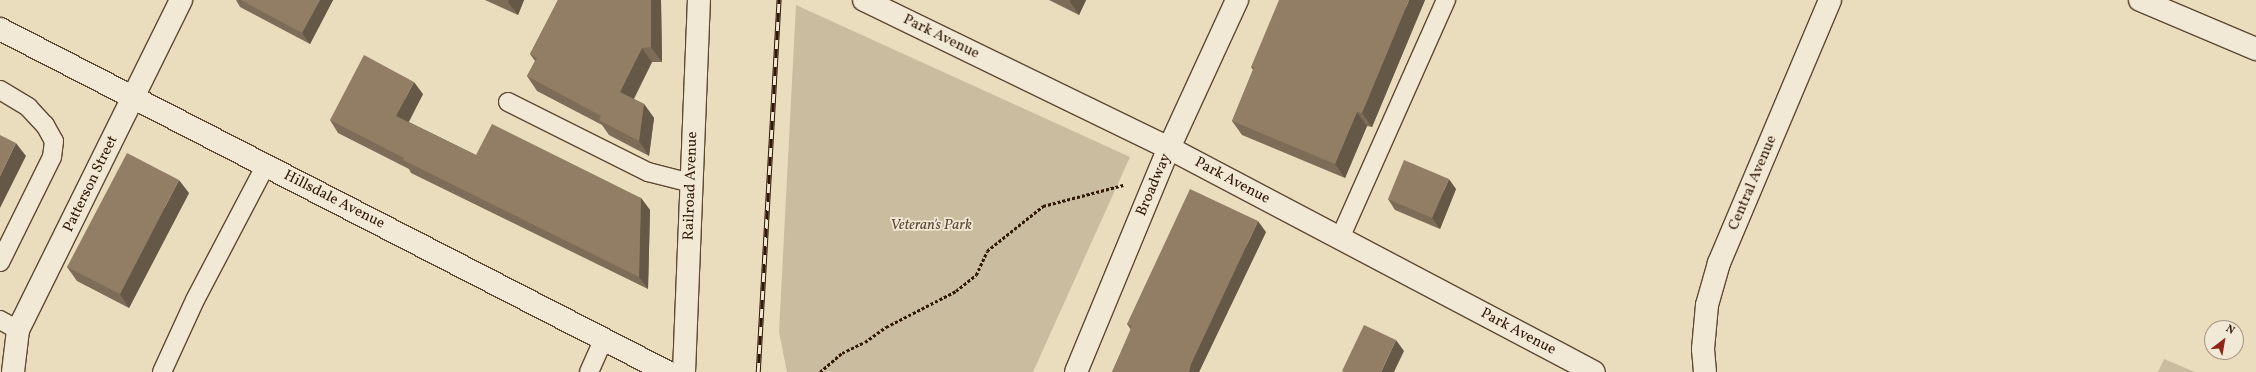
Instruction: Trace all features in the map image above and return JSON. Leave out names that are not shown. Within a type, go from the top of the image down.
[{"type":"street","name":"Patterson Street","points":[[13,372],[9,325],[134,98],[181,0]]},
{"type":"street","name":"Railroad Avenue","points":[[684,372],[700,0]]},
{"type":"street","name":"Park Avenue","points":[[864,0],[1169,148],[1594,372]]},
{"type":"street","name":"Broadway","points":[[1076,372],[1169,148],[1237,0]]},
{"type":"street","name":"Central Avenue","points":[[1705,372],[1703,349],[1707,305],[1719,263],[1830,0]]},
{"type":"street","points":[[2140,0],[2256,49]]},
{"type":"street","name":"Hillsdale Avenue","points":[[0,29],[667,372]]},
{"type":"lane","points":[[1340,238],[1446,0]]},
{"type":"lane","points":[[0,90],[28,107],[45,125],[54,141],[52,157],[0,262]]},
{"type":"lane","points":[[508,102],[648,172],[691,183]]},
{"type":"lane","points":[[162,372],[195,300],[266,165]]},
{"type":"lane","points":[[589,372],[604,339]]},
{"type":"path","points":[[820,372],[842,353],[886,327],[956,291],[976,275],[987,251],[1043,206],[1118,185],[1154,184]]},
{"type":"green space","name":"Veteran's Park","points":[[796,5],[1130,157],[1033,372],[787,372],[779,332]]},
{"type":"green space","points":[[2164,359],[2195,372],[2158,372]]},
{"type":"building","points":[[241,0],[320,0],[302,33]]},
{"type":"building","points":[[558,0],[651,0],[651,47],[642,48],[620,92],[644,104],[639,141],[599,120],[601,116],[527,76],[537,58],[530,54]]},
{"type":"building","points":[[1279,0],[1409,0],[1362,113],[1357,112],[1335,164],[1232,121],[1254,67],[1251,67]]},
{"type":"building","points":[[364,55],[414,82],[396,116],[476,155],[492,124],[641,198],[639,277],[403,160],[404,158],[330,120]]},
{"type":"building","points":[[0,135],[16,143],[0,176]]},
{"type":"building","points":[[127,153],[179,180],[120,294],[67,267]]},
{"type":"building","points":[[1404,160],[1449,179],[1432,218],[1388,199]]},
{"type":"building","points":[[1190,189],[1258,221],[1191,364],[1189,372],[1112,372],[1132,326],[1127,324]]},
{"type":"building","points":[[1364,325],[1396,340],[1381,372],[1344,372],[1342,371]]},
{"type":"railway","points":[[758,372],[779,0]]}]
